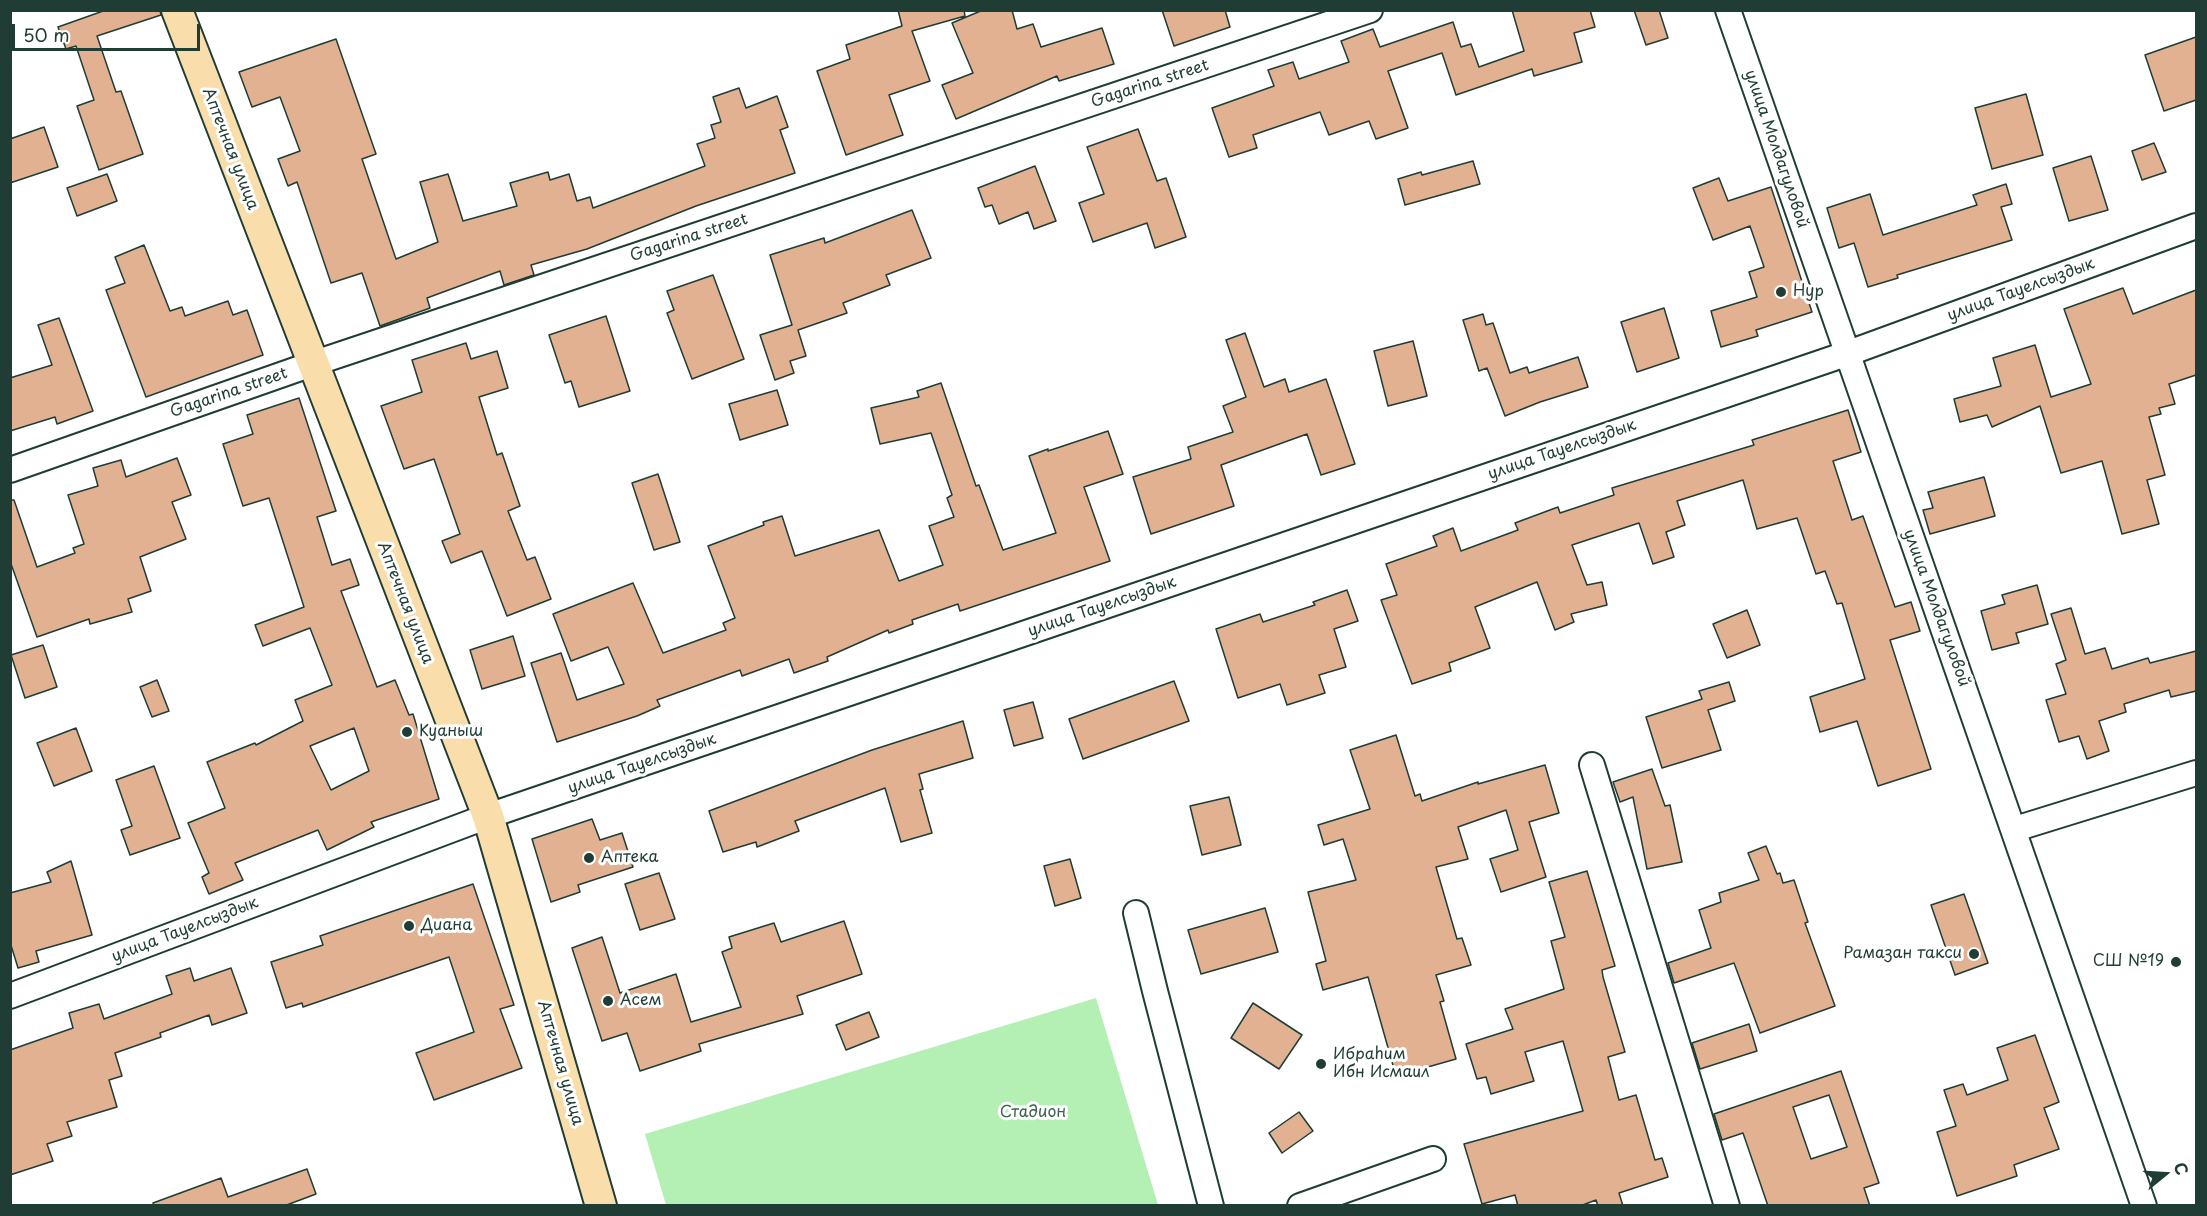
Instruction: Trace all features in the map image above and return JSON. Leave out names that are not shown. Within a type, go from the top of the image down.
[{"type":"main road","name":"Аптечная улица","points":[[177,10],[488,816],[600,1206]]},
{"type":"street","name":"Gagarina street","points":[[10,470],[312,364],[1370,10]]},
{"type":"street","name":"улица Молдагуловой","points":[[1728,10],[1846,354],[2015,829],[2144,1206]]},
{"type":"street","name":"улица Тауелсыздык","points":[[10,996],[488,816],[1846,354],[2196,226]]},
{"type":"street","points":[[1592,765],[1727,1206]]},
{"type":"street","points":[[2015,829],[2196,773]]},
{"type":"street","points":[[1136,913],[1211,1206]]},
{"type":"street","points":[[1300,1206],[1432,1159]]},
{"type":"green space","name":"Стадион","points":[[1096,998],[1158,1205],[666,1205],[645,1134]]},
{"type":"building","points":[[106,10],[160,10],[161,15],[97,36],[116,92],[121,91],[143,154],[99,170],[77,106],[94,100],[76,46],[66,49],[58,27]]},
{"type":"building","points":[[898,10],[964,10],[965,16],[912,31],[930,81],[889,95],[903,135],[846,155],[817,71],[850,59],[846,45],[902,26]]},
{"type":"building","points":[[983,10],[1012,10],[1017,29],[1033,24],[1041,47],[1102,28],[1114,64],[1059,81],[1057,76],[956,119],[942,85],[973,73],[952,23]]},
{"type":"building","points":[[1162,10],[1225,10],[1230,27],[1174,46]]},
{"type":"building","points":[[1512,10],[1590,10],[1595,27],[1574,33],[1582,62],[1534,76],[1532,69],[1456,95],[1442,53],[1388,71],[1408,128],[1376,139],[1369,121],[1329,135],[1320,112],[1253,135],[1257,148],[1229,157],[1212,108],[1274,86],[1268,70],[1293,62],[1299,79],[1349,62],[1341,41],[1373,29],[1380,47],[1453,22],[1461,47],[1471,44],[1479,67],[1524,51]]},
{"type":"building","points":[[1634,10],[1659,10],[1668,38],[1646,45]]},
{"type":"building","points":[[2196,37],[2196,100],[2164,111],[2145,55]]},
{"type":"building","points":[[336,39],[376,154],[362,159],[396,259],[438,242],[420,182],[448,174],[463,221],[517,206],[510,183],[548,172],[550,180],[569,174],[577,201],[590,197],[593,208],[705,166],[697,144],[715,138],[711,125],[721,122],[713,97],[739,88],[746,108],[777,96],[788,127],[780,130],[795,173],[696,206],[587,249],[531,265],[534,275],[504,285],[500,271],[427,298],[430,308],[380,326],[362,273],[331,283],[297,182],[288,186],[278,159],[300,151],[280,97],[252,107],[239,72]]},
{"type":"building","points":[[2026,94],[2043,155],[1992,169],[1975,108]]},
{"type":"building","points":[[44,127],[58,167],[10,183],[10,139]]},
{"type":"building","points":[[1138,129],[1157,181],[1166,178],[1186,237],[1155,248],[1147,223],[1093,242],[1079,203],[1104,194],[1087,147]]},
{"type":"building","points":[[2154,143],[2166,172],[2142,180],[2132,151]]},
{"type":"building","points":[[2091,156],[2108,210],[2069,221],[2053,168]]},
{"type":"building","points":[[1473,161],[1480,184],[1405,205],[1398,179]]},
{"type":"building","points":[[1035,166],[1056,221],[1034,229],[1028,212],[999,224],[992,205],[985,207],[978,188]]},
{"type":"building","points":[[107,174],[117,201],[77,216],[67,188]]},
{"type":"building","points":[[1719,178],[1728,201],[1771,187],[1812,312],[1756,330],[1758,336],[1721,347],[1711,311],[1757,297],[1749,272],[1764,267],[1750,226],[1713,240],[1693,188]]},
{"type":"building","points":[[2006,184],[2012,204],[2001,207],[2012,240],[1897,275],[1898,278],[1868,287],[1854,243],[1839,248],[1827,208],[1870,194],[1883,235],[1977,205],[1973,195]]},
{"type":"building","points":[[912,210],[931,258],[886,275],[890,285],[843,303],[847,313],[798,330],[806,356],[790,361],[794,373],[775,380],[760,335],[792,325],[770,255],[824,238],[825,243]]},
{"type":"building","points":[[144,245],[170,311],[182,307],[185,316],[228,301],[233,315],[247,310],[263,355],[146,397],[106,290],[125,283],[115,257]]},
{"type":"building","points":[[713,275],[744,359],[692,379],[667,313],[674,310],[667,291]]},
{"type":"building","points":[[2123,288],[2133,314],[2196,290],[2196,375],[2169,384],[2175,404],[2159,408],[2161,414],[2149,417],[2165,475],[2147,480],[2159,524],[2122,534],[2102,461],[2061,473],[2040,406],[1992,427],[1987,415],[1960,422],[1954,399],[2001,386],[1993,358],[2035,345],[2051,397],[2091,384],[2064,309]]},
{"type":"building","points":[[1664,308],[1679,358],[1637,372],[1621,322]]},
{"type":"building","points":[[1483,314],[1486,325],[1493,323],[1510,373],[1527,367],[1529,373],[1578,357],[1588,387],[1505,416],[1487,368],[1479,371],[1463,320]]},
{"type":"building","points":[[606,316],[630,391],[579,407],[571,381],[565,383],[549,335]]},
{"type":"building","points":[[59,318],[93,411],[57,424],[55,417],[10,431],[10,378],[52,365],[38,325]]},
{"type":"building","points":[[1245,333],[1264,387],[1285,379],[1289,392],[1326,379],[1355,464],[1321,475],[1307,434],[1221,465],[1234,506],[1151,534],[1133,477],[1191,459],[1188,447],[1233,432],[1223,406],[1246,397],[1226,340]]},
{"type":"building","points":[[1413,341],[1427,396],[1388,406],[1374,351]]},
{"type":"building","points":[[466,343],[471,359],[497,351],[508,388],[479,397],[497,455],[502,453],[520,506],[508,511],[527,560],[535,557],[551,599],[507,616],[482,551],[451,563],[442,541],[460,534],[434,459],[404,469],[381,406],[422,392],[412,360]]},
{"type":"building","points":[[941,383],[976,486],[979,485],[1003,550],[1056,533],[1029,456],[1108,431],[1123,474],[1084,487],[1110,561],[960,611],[958,604],[912,620],[913,624],[889,633],[888,630],[827,657],[828,661],[794,673],[789,659],[742,676],[740,670],[657,700],[660,706],[637,716],[557,742],[531,663],[561,653],[577,700],[624,684],[608,647],[571,661],[553,614],[633,583],[663,653],[726,630],[723,623],[735,618],[708,546],[782,516],[795,556],[879,530],[899,581],[943,565],[929,526],[954,517],[947,498],[952,495],[931,433],[880,444],[871,408],[919,397],[917,391]]},
{"type":"building","points":[[777,390],[788,425],[740,440],[729,404]]},
{"type":"building","points":[[299,398],[336,511],[317,517],[332,565],[350,559],[359,585],[341,591],[377,687],[395,680],[409,715],[413,714],[439,799],[371,822],[374,827],[327,850],[318,830],[235,863],[243,880],[209,894],[202,877],[209,873],[188,823],[225,808],[207,762],[255,743],[256,745],[303,721],[295,700],[332,685],[310,628],[263,646],[255,625],[304,607],[269,498],[243,506],[223,444],[253,434],[247,415]],"holes":[[[354,728],[369,771],[331,790],[310,746]]]},
{"type":"building","points":[[1848,410],[1861,452],[1833,461],[1852,520],[1863,516],[1895,607],[1911,602],[1920,631],[1890,640],[1931,769],[1878,786],[1857,721],[1820,732],[1810,697],[1865,679],[1842,603],[1837,604],[1825,571],[1816,574],[1797,518],[1757,529],[1743,480],[1677,501],[1685,525],[1666,532],[1674,557],[1653,564],[1639,523],[1572,545],[1587,585],[1602,582],[1607,605],[1571,614],[1574,622],[1555,630],[1537,582],[1475,607],[1490,648],[1449,663],[1451,671],[1412,684],[1381,600],[1397,595],[1386,564],[1437,546],[1433,536],[1453,528],[1461,551],[1518,530],[1515,523],[1558,507],[1560,513],[1614,495],[1612,488],[1754,445],[1752,440]]},
{"type":"building","points":[[177,458],[191,495],[172,502],[186,539],[140,557],[151,591],[128,599],[132,612],[90,624],[89,619],[37,637],[10,561],[10,500],[14,500],[37,567],[75,553],[73,548],[84,544],[68,495],[98,486],[93,468],[121,460],[126,477]]},
{"type":"building","points":[[658,474],[680,542],[654,550],[632,483]]},
{"type":"building","points":[[1984,477],[1995,516],[1930,534],[1923,510],[1933,508],[1928,492]]},
{"type":"building","points":[[2037,585],[2048,624],[2016,633],[2019,643],[1992,650],[1981,611],[2005,604],[2002,595]]},
{"type":"building","points":[[1347,590],[1358,621],[1334,629],[1346,667],[1319,675],[1325,693],[1287,705],[1280,684],[1238,698],[1216,629],[1260,614],[1263,622],[1315,605],[1313,602]]},
{"type":"building","points":[[2071,608],[2085,654],[2105,648],[2112,669],[2148,658],[2150,663],[2196,651],[2196,691],[2171,697],[2169,690],[2124,704],[2126,712],[2099,721],[2109,751],[2087,759],[2079,736],[2059,742],[2046,700],[2066,694],[2056,664],[2066,660],[2051,614]]},
{"type":"building","points":[[1747,610],[1760,645],[1727,658],[1713,624]]},
{"type":"building","points":[[513,636],[525,676],[482,689],[470,650]]},
{"type":"building","points":[[43,645],[57,687],[25,698],[11,655]]},
{"type":"building","points":[[157,680],[169,711],[152,717],[140,687]]},
{"type":"building","points":[[1174,681],[1189,721],[1083,759],[1069,719]]},
{"type":"building","points":[[1729,682],[1735,701],[1708,710],[1721,750],[1662,768],[1646,717],[1702,699],[1699,691]]},
{"type":"building","points":[[1033,702],[1043,738],[1014,746],[1004,710]]},
{"type":"building","points":[[963,721],[973,758],[919,774],[923,789],[920,790],[932,833],[901,842],[885,788],[795,821],[799,831],[757,847],[756,842],[723,852],[709,811],[872,750]]},
{"type":"building","points":[[76,728],[92,771],[54,786],[37,743]]},
{"type":"building","points":[[1396,735],[1415,796],[1420,794],[1422,801],[1478,782],[1478,784],[1545,765],[1559,813],[1529,822],[1546,877],[1501,892],[1490,859],[1518,850],[1506,810],[1458,827],[1468,859],[1436,867],[1457,939],[1462,938],[1471,965],[1436,975],[1444,1001],[1440,1002],[1456,1059],[1396,1076],[1368,977],[1323,990],[1316,964],[1326,961],[1308,892],[1356,880],[1343,839],[1324,845],[1318,825],[1370,809],[1350,750]]},
{"type":"building","points":[[154,766],[180,838],[130,855],[121,830],[132,826],[116,780]]},
{"type":"building","points":[[1652,769],[1665,806],[1670,805],[1682,862],[1647,869],[1633,797],[1620,802],[1613,782]]},
{"type":"building","points":[[1229,797],[1241,845],[1202,855],[1190,806]]},
{"type":"building","points":[[592,819],[600,840],[622,833],[633,867],[578,885],[580,892],[551,902],[532,839]]},
{"type":"building","points":[[1766,846],[1783,883],[1794,880],[1808,922],[1805,923],[1835,1006],[1760,1033],[1734,963],[1674,983],[1668,963],[1711,948],[1699,910],[1721,902],[1719,893],[1759,880],[1748,853]]},
{"type":"building","points":[[1070,859],[1081,898],[1055,906],[1044,866]]},
{"type":"building","points":[[71,861],[92,935],[36,951],[39,962],[18,968],[10,942],[10,893],[51,882],[47,872]]},
{"type":"building","points":[[1587,871],[1615,966],[1602,970],[1625,1052],[1608,1057],[1619,1100],[1636,1095],[1655,1160],[1662,1158],[1668,1177],[1619,1193],[1623,1206],[1598,1206],[1596,1200],[1580,1206],[1518,1206],[1515,1195],[1482,1204],[1464,1144],[1583,1111],[1563,1041],[1525,1052],[1534,1081],[1491,1094],[1486,1077],[1477,1079],[1466,1044],[1513,1029],[1505,1009],[1564,989],[1551,941],[1565,937],[1549,882]]},
{"type":"building","points":[[659,873],[675,919],[640,930],[625,884]]},
{"type":"building","points":[[473,884],[514,1005],[500,1009],[522,1068],[434,1100],[416,1053],[474,1032],[449,957],[303,1007],[302,1003],[286,1008],[271,962],[323,945],[320,936]]},
{"type":"building","points":[[1964,894],[1988,963],[1955,975],[1931,905]]},
{"type":"building","points":[[1265,908],[1278,952],[1201,974],[1188,930]]},
{"type":"building","points":[[844,921],[862,974],[797,996],[803,1014],[699,1044],[701,1051],[640,1071],[627,1033],[602,1041],[572,948],[602,937],[620,993],[676,974],[691,1022],[741,1007],[722,952],[732,948],[729,937],[774,923],[781,942]]},
{"type":"building","points":[[190,968],[194,981],[231,968],[247,1013],[212,1025],[209,1015],[160,1033],[161,1037],[115,1053],[122,1076],[109,1080],[117,1107],[67,1122],[72,1136],[47,1144],[53,1161],[10,1175],[10,1050],[73,1028],[69,1013],[99,1004],[104,1019],[172,994],[166,976]]},
{"type":"building","points":[[1253,1003],[1302,1035],[1279,1069],[1231,1038]]},
{"type":"building","points":[[869,1012],[879,1037],[846,1050],[836,1025]]},
{"type":"building","points":[[1749,1024],[1757,1051],[1700,1069],[1692,1043]]},
{"type":"building","points":[[2035,1035],[2059,1102],[2044,1108],[2059,1149],[2014,1165],[2017,1176],[1957,1196],[1937,1132],[1956,1126],[1944,1090],[1963,1084],[1967,1095],[2008,1080],[1997,1048]]},
{"type":"building","points":[[1841,1071],[1879,1183],[1864,1188],[1870,1206],[1768,1206],[1743,1133],[1722,1140],[1714,1114]],"holes":[[[1829,1095],[1847,1147],[1811,1159],[1793,1107]]]},
{"type":"building","points":[[1299,1112],[1313,1131],[1282,1153],[1269,1133]]},
{"type":"building","points":[[307,1169],[316,1194],[284,1206],[154,1206],[153,1203],[221,1178],[228,1197]]},
{"type":"place","name":"Нур","points":[[1781,292]]},
{"type":"place","name":"Куаныш","points":[[407,732]]},
{"type":"place","name":"Аптека","points":[[589,858]]},
{"type":"place","name":"Диана","points":[[409,926]]},
{"type":"place","name":"Рамазан такси","points":[[1974,954]]},
{"type":"place","name":"СШ №19","points":[[2176,962]]},
{"type":"place","name":"Асем","points":[[608,1001]]},
{"type":"place","name":"Ибраһим Ибн Исмаил","points":[[1321,1064]]}]
